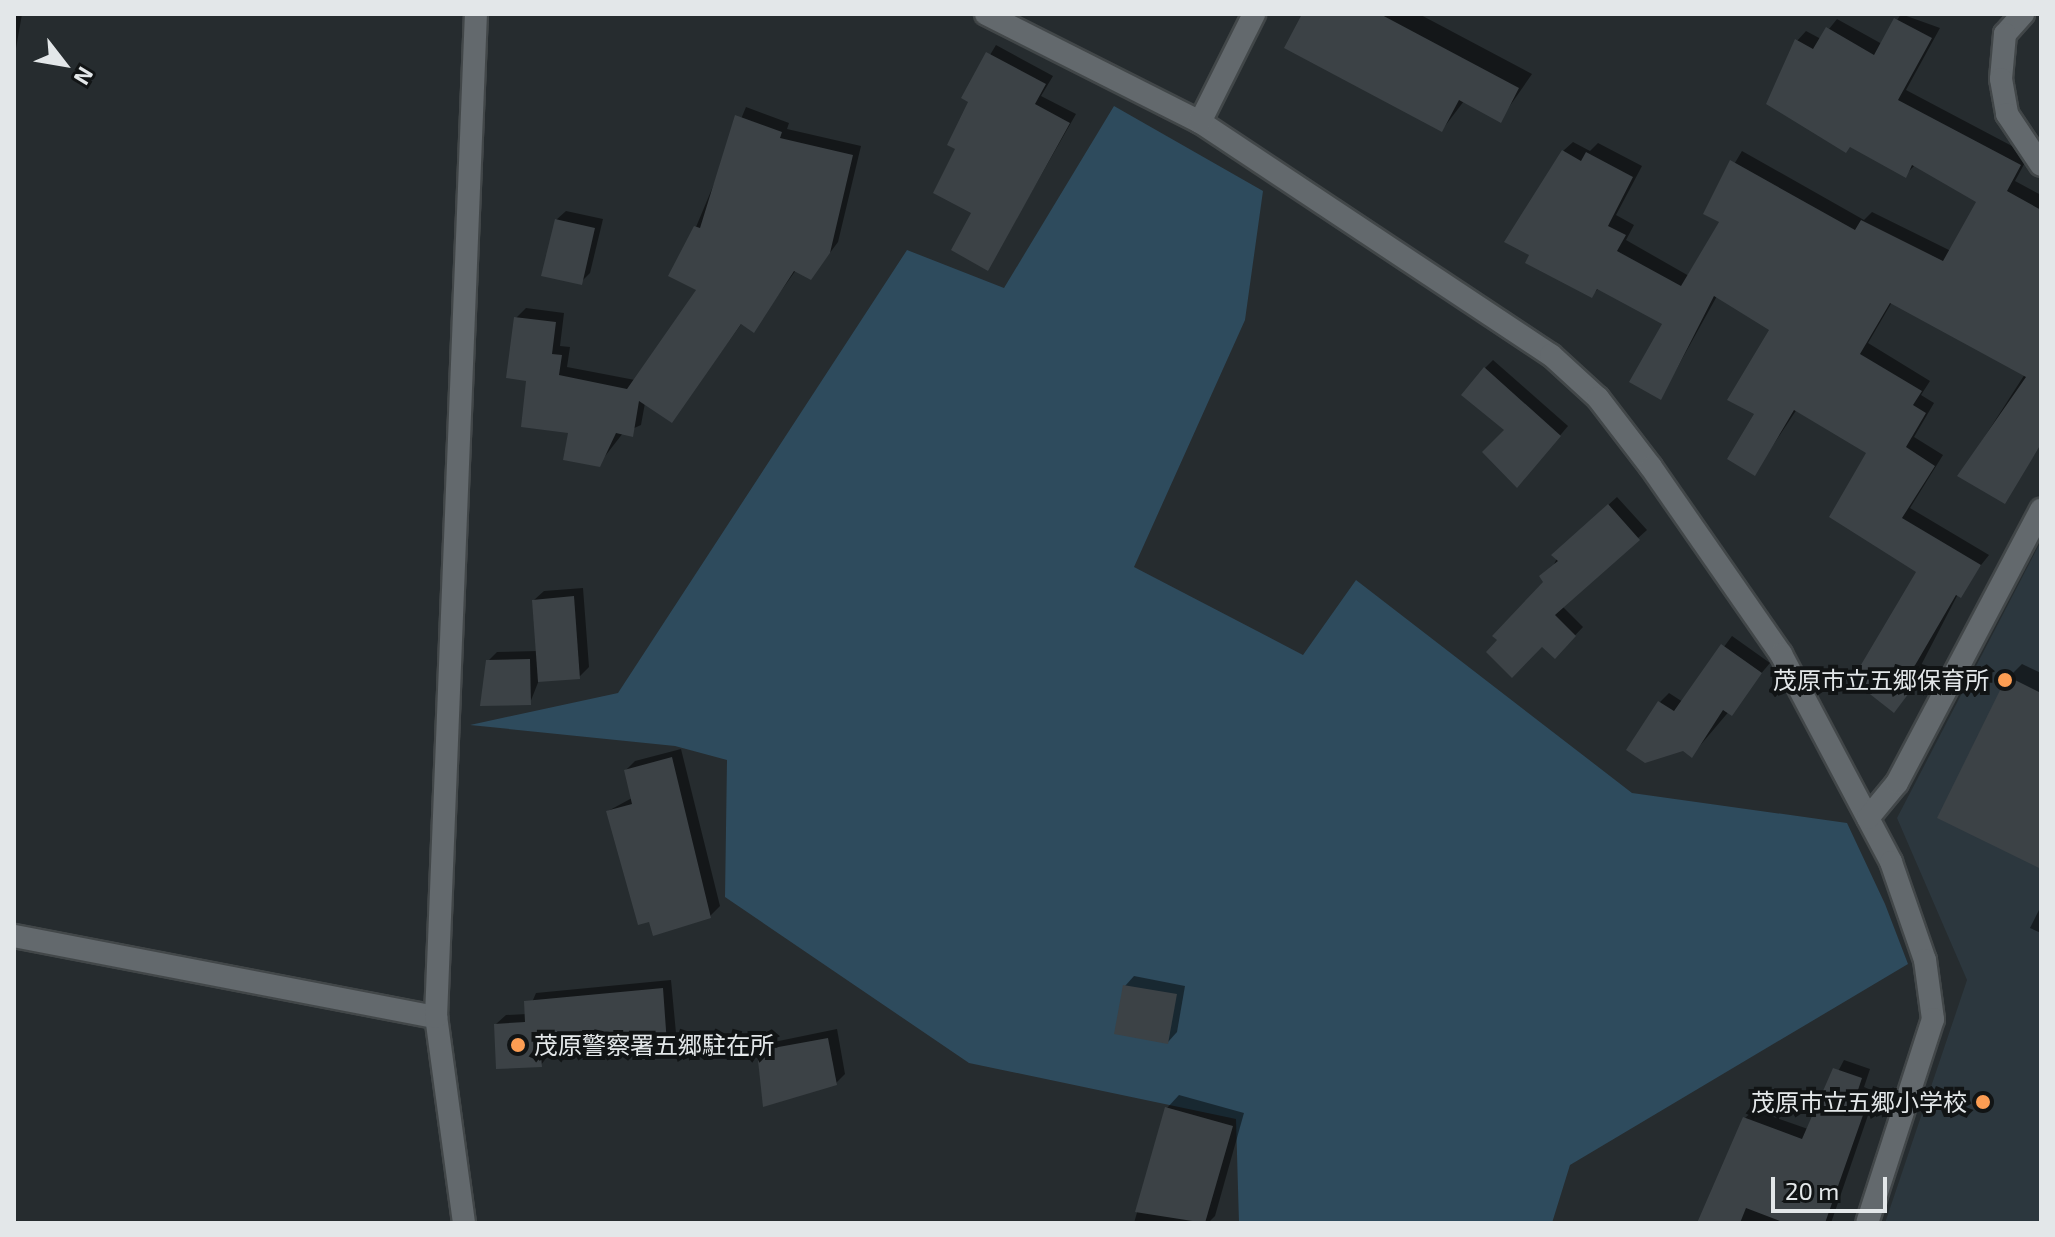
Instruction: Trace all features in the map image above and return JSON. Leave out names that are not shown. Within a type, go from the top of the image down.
[{"type":"street","points":[[464,1223],[436,1017],[476,14]]},
{"type":"street","points":[[986,14],[1200,122],[1551,355],[1598,398],[1781,654],[1868,818],[1925,960],[1933,1019],[1867,1223]]},
{"type":"street","points":[[1200,122],[1254,14]]},
{"type":"street","points":[[2023,14],[2005,34],[2001,79],[2007,114],[2041,165]]},
{"type":"street","points":[[1868,818],[1897,783],[2041,510]]},
{"type":"street","points":[[14,936],[436,1017]]},
{"type":"shaded area","points":[[1114,106],[1263,191],[1245,320],[1134,567],[1303,655],[1356,580],[1632,793],[1847,823],[1885,904],[1908,964],[1570,1165],[1552,1223],[1239,1223],[1236,1119],[969,1063],[725,897],[727,760],[675,746],[470,725],[618,693],[907,250],[1004,288]]},
{"type":"shaded area","points":[[2041,541],[2041,1223],[1885,1223],[1967,980],[1897,818]]},
{"type":"building","points":[[1302,14],[1380,14],[1519,88],[1501,123],[1459,100],[1442,132],[1284,48]]},
{"type":"building","points":[[1894,18],[1932,38],[1898,100],[2021,165],[2007,191],[2041,210],[2041,444],[2005,504],[1957,476],[2026,377],[1890,303],[1860,354],[1922,391],[1913,405],[1926,413],[1906,447],[1935,466],[1902,518],[1981,565],[1961,598],[1956,595],[1907,679],[1915,685],[1894,713],[1852,680],[1916,572],[1829,517],[1866,453],[1794,410],[1755,476],[1727,459],[1754,414],[1727,400],[1769,330],[1714,296],[1661,400],[1629,382],[1662,324],[1597,289],[1592,298],[1525,263],[1529,255],[1504,242],[1562,150],[1581,161],[1586,152],[1633,177],[1608,226],[1626,235],[1617,251],[1681,286],[1719,222],[1703,214],[1730,160],[1855,230],[1861,220],[1943,261],[1976,202],[1912,165],[1906,178],[1850,147],[1846,153],[1766,104],[1795,39],[1813,49],[1826,27],[1874,55]]},
{"type":"building","points":[[986,52],[1046,84],[1035,104],[1070,123],[988,271],[951,250],[971,213],[933,193],[955,149],[947,145],[968,102],[961,98]]},
{"type":"building","points":[[735,115],[782,132],[780,138],[853,155],[830,253],[811,280],[794,271],[754,333],[741,324],[672,423],[639,401],[633,437],[616,433],[600,467],[563,460],[568,433],[521,427],[526,381],[506,378],[514,317],[556,322],[552,354],[562,355],[559,375],[627,389],[696,290],[668,276],[694,226],[700,228]]},
{"type":"building","points":[[555,219],[595,228],[582,285],[541,276]]},
{"type":"building","points":[[1484,367],[1561,436],[1517,488],[1482,452],[1504,430],[1461,395]]},
{"type":"building","points":[[1608,504],[1640,540],[1555,615],[1576,636],[1555,659],[1542,647],[1512,678],[1486,652],[1497,640],[1492,636],[1543,582],[1539,576],[1558,561],[1551,555]]},
{"type":"building","points":[[574,596],[580,679],[538,682],[532,600]]},
{"type":"building","points":[[1721,644],[1762,673],[1732,716],[1723,710],[1692,758],[1683,751],[1645,763],[1626,750],[1658,701],[1674,711]]},
{"type":"building","points":[[530,659],[531,705],[480,706],[486,660]]},
{"type":"building","points":[[2007,676],[2041,693],[2041,869],[1937,818]]},
{"type":"building","points":[[672,757],[711,918],[653,936],[649,922],[638,925],[606,811],[632,804],[624,770]]},
{"type":"building","points":[[1123,985],[1177,994],[1168,1044],[1114,1034]]},
{"type":"building","points":[[663,988],[667,1044],[541,1055],[542,1067],[496,1069],[494,1024],[525,1022],[524,1001]]},
{"type":"building","points":[[828,1038],[837,1085],[763,1107],[757,1051]]},
{"type":"building","points":[[1833,1068],[1862,1078],[1856,1096],[1868,1101],[1825,1223],[1785,1223],[1746,1208],[1740,1223],[1697,1223],[1743,1117],[1802,1139]]},
{"type":"building","points":[[1165,1107],[1233,1126],[1205,1223],[1135,1212]]},
{"type":"place","name":"茂原市立五郷保育所","points":[[2005,680]]},
{"type":"place","name":"茂原警察署五郷駐在所","points":[[518,1045]]},
{"type":"place","name":"茂原市立五郷小学校","points":[[1983,1102]]}]
